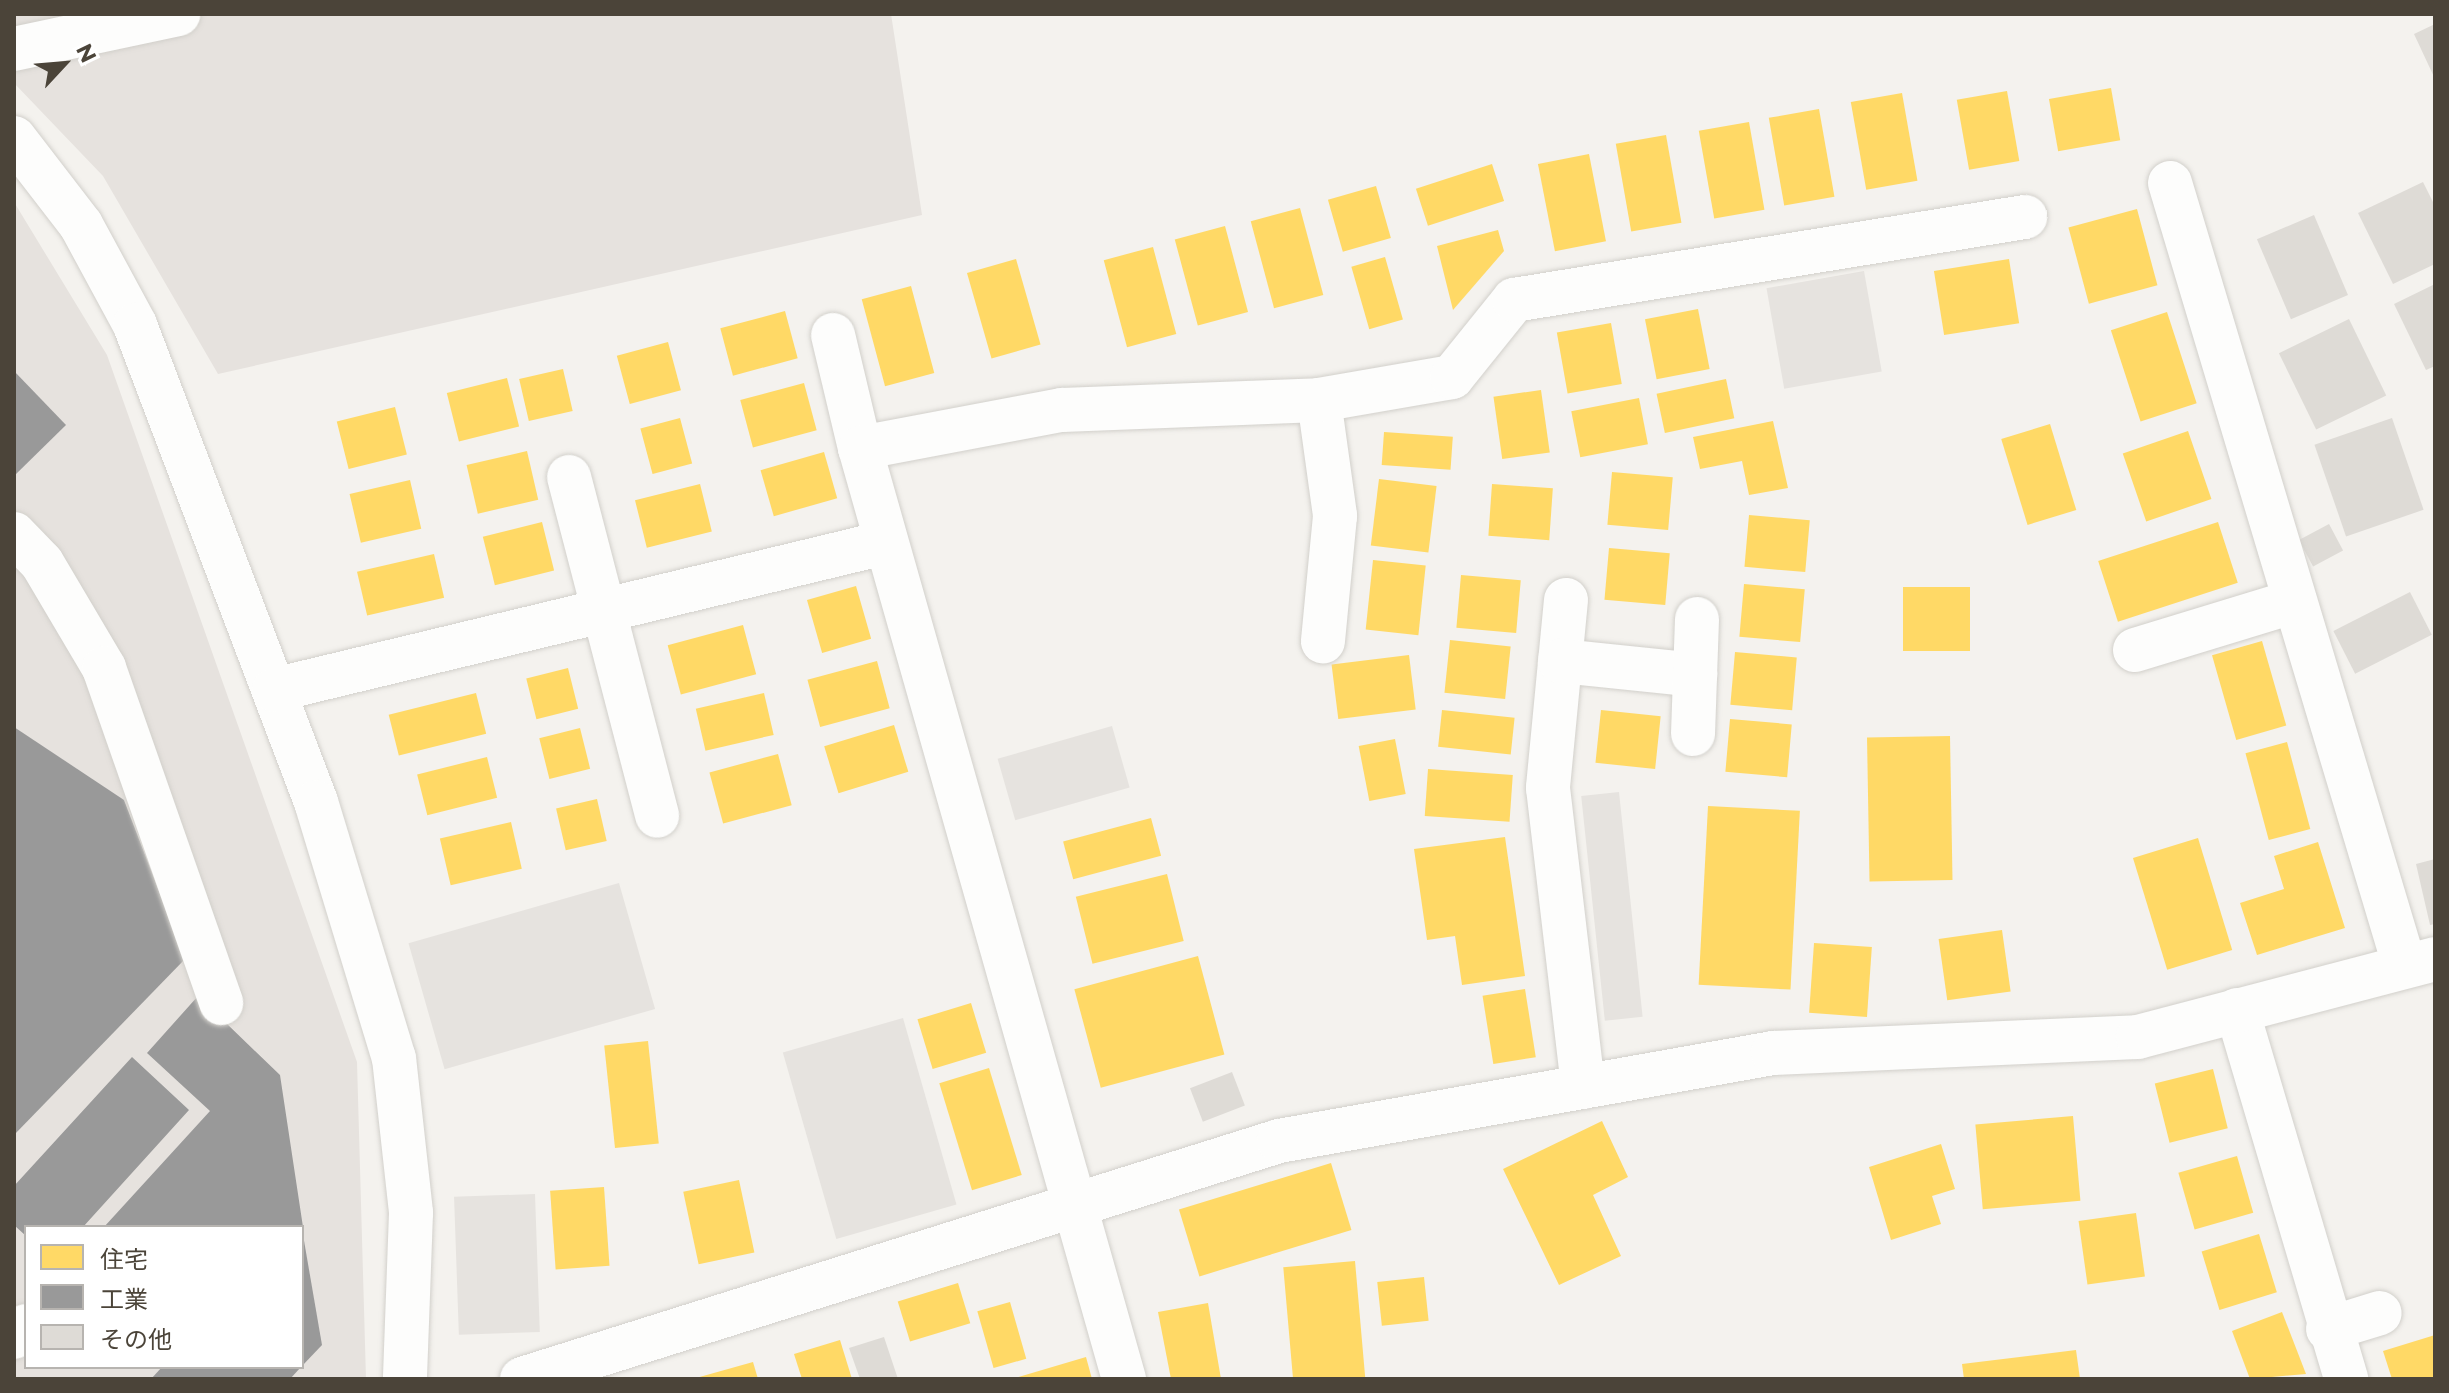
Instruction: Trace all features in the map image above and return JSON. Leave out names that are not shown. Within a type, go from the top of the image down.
[{"type":"street","points":[[14,49],[178,14]]},
{"type":"street","points":[[14,138],[81,225],[135,325],[274,690],[394,1058],[411,1213],[405,1379]]},
{"type":"street","points":[[522,1379],[1075,1201],[1279,1141],[1773,1053],[2138,1037],[2419,962],[2295,601],[2170,183]]},
{"type":"street","points":[[860,448],[1062,410],[1319,400],[1452,377],[1514,300],[2025,217]]},
{"type":"street","points":[[833,335],[884,543],[1124,1379]]},
{"type":"street","points":[[1319,400],[1335,516],[1323,641]]},
{"type":"street","points":[[569,477],[657,816]]},
{"type":"street","points":[[14,534],[42,563],[104,668],[221,1003]]},
{"type":"street","points":[[274,690],[884,543]]},
{"type":"street","points":[[1566,600],[1548,788],[1583,1087]]},
{"type":"street","points":[[2135,650],[2295,601]]},
{"type":"street","points":[[1693,734],[1697,619]]},
{"type":"street","points":[[1560,661],[1695,675]]},
{"type":"street","points":[[2237,1010],[2328,1329],[2346,1379]]},
{"type":"street","points":[[2328,1329],[2380,1313]]},
{"type":"shaded area","points":[[14,14],[891,14],[922,215],[218,374],[103,176],[14,83]]},
{"type":"shaded area","points":[[14,202],[107,355],[357,1062],[366,1379],[14,1379]]},
{"type":"shaded area","points":[[1864,271],[1882,371],[1784,389],[1767,288]]},
{"type":"shaded area","points":[[1112,726],[1130,788],[1015,820],[998,759]]},
{"type":"shaded area","points":[[1619,792],[1643,1017],[1605,1021],[1581,796]]},
{"type":"shaded area","points":[[619,883],[655,1009],[445,1069],[408,943]]},
{"type":"shaded area","points":[[903,1018],[956,1204],[836,1239],[783,1052]]},
{"type":"shaded area","points":[[535,1194],[540,1332],[459,1335],[454,1197]]},
{"type":"building: 住宅","points":[[2111,88],[2120,140],[2058,151],[2049,99]]},
{"type":"building: 住宅","points":[[2007,91],[2019,161],[1969,170],[1957,100]]},
{"type":"building: 住宅","points":[[1902,93],[1917,181],[1866,190],[1851,102]]},
{"type":"building: 住宅","points":[[1819,109],[1834,197],[1784,206],[1769,118]]},
{"type":"building: 住宅","points":[[1749,122],[1764,210],[1714,219],[1699,131]]},
{"type":"building: 住宅","points":[[1666,135],[1681,223],[1631,232],[1616,144]]},
{"type":"building: 住宅","points":[[1589,154],[1606,241],[1555,251],[1538,164]]},
{"type":"building: 住宅","points":[[1492,164],[1504,201],[1428,226],[1416,189]]},
{"type":"building: 住宅","points":[[1376,186],[1391,238],[1343,252],[1328,200]]},
{"type":"building: 住宅","points":[[1300,208],[1323,295],[1274,308],[1251,221]]},
{"type":"building: 住宅","points":[[2137,209],[2157,285],[2089,304],[2068,227]]},
{"type":"building: 住宅","points":[[1225,226],[1248,312],[1198,325],[1175,239]]},
{"type":"building: 住宅","points":[[1498,230],[1504,251],[1453,310],[1437,246]]},
{"type":"building: 住宅","points":[[1153,247],[1176,334],[1127,347],[1104,260]]},
{"type":"building: 住宅","points":[[1385,257],[1403,319],[1369,329],[1351,267]]},
{"type":"building: 住宅","points":[[1016,259],[1041,345],[992,359],[967,273]]},
{"type":"building: 住宅","points":[[2009,259],[2019,323],[1944,335],[1934,271]]},
{"type":"building: 住宅","points":[[911,286],[934,373],[885,386],[862,299]]},
{"type":"building: 住宅","points":[[1698,309],[1710,369],[1657,379],[1645,319]]},
{"type":"building: 住宅","points":[[785,311],[798,358],[733,376],[720,328]]},
{"type":"building: 住宅","points":[[2167,312],[2197,403],[2141,422],[2111,330]]},
{"type":"building: 住宅","points":[[1611,323],[1622,384],[1568,394],[1557,333]]},
{"type":"building: 住宅","points":[[668,342],[681,390],[630,404],[617,356]]},
{"type":"building: 住宅","points":[[563,369],[573,411],[529,421],[519,379]]},
{"type":"building: 住宅","points":[[507,378],[519,427],[459,442],[447,393]]},
{"type":"building: 住宅","points":[[1726,379],[1734,418],[1665,433],[1657,394]]},
{"type":"building: 住宅","points":[[804,383],[817,430],[753,447],[740,400]]},
{"type":"building: 住宅","points":[[1541,390],[1550,452],[1502,459],[1493,397]]},
{"type":"building: 住宅","points":[[1639,398],[1648,444],[1580,457],[1571,411]]},
{"type":"building: 住宅","points":[[395,407],[407,455],[349,469],[337,422]]},
{"type":"building: 住宅","points":[[680,418],[692,463],[653,474],[640,429]]},
{"type":"building: 住宅","points":[[1773,421],[1788,488],[1749,495],[1742,461],[1700,469],[1693,437]]},
{"type":"building: 住宅","points":[[2050,424],[2076,510],[2028,525],[2001,439]]},
{"type":"building: 住宅","points":[[2188,431],[2211,499],[2146,522],[2123,453]]},
{"type":"building: 住宅","points":[[1384,432],[1453,437],[1451,470],[1382,465]]},
{"type":"building: 住宅","points":[[527,451],[538,500],[478,514],[467,465]]},
{"type":"building: 住宅","points":[[824,452],[837,498],[774,516],[761,470]]},
{"type":"building: 住宅","points":[[1612,472],[1673,477],[1668,530],[1607,525]]},
{"type":"building: 住宅","points":[[1379,479],[1437,486],[1428,553],[1371,546]]},
{"type":"building: 住宅","points":[[410,480],[421,529],[361,543],[350,494]]},
{"type":"building: 住宅","points":[[700,484],[712,532],[647,548],[635,500]]},
{"type":"building: 住宅","points":[[1492,484],[1553,488],[1549,540],[1488,536]]},
{"type":"building: 住宅","points":[[1749,515],[1810,520],[1805,572],[1744,567]]},
{"type":"building: 住宅","points":[[542,522],[554,571],[495,585],[483,537]]},
{"type":"building: 住宅","points":[[2218,522],[2238,583],[2118,622],[2098,561]]},
{"type":"building: 住宅","points":[[1609,548],[1670,553],[1665,605],[1604,600]]},
{"type":"building: 住宅","points":[[434,554],[444,598],[367,616],[357,572]]},
{"type":"building: 住宅","points":[[1373,560],[1426,566],[1418,635],[1366,630]]},
{"type":"building: 住宅","points":[[1461,575],[1521,580],[1516,633],[1456,628]]},
{"type":"building: 住宅","points":[[1744,584],[1805,589],[1800,642],[1739,637]]},
{"type":"building: 住宅","points":[[856,586],[871,639],[822,653],[807,600]]},
{"type":"building: 住宅","points":[[1903,587],[1970,587],[1970,651],[1903,651]]},
{"type":"building: 住宅","points":[[743,625],[756,674],[681,694],[668,645]]},
{"type":"building: 住宅","points":[[1450,640],[1511,646],[1505,699],[1444,693]]},
{"type":"building: 住宅","points":[[2262,641],[2286,726],[2236,740],[2212,655]]},
{"type":"building: 住宅","points":[[1735,652],[1797,657],[1792,710],[1730,705]]},
{"type":"building: 住宅","points":[[1409,655],[1416,710],[1338,719],[1332,665]]},
{"type":"building: 住宅","points":[[877,661],[890,708],[820,727],[807,680]]},
{"type":"building: 住宅","points":[[568,668],[578,709],[536,719],[526,678]]},
{"type":"building: 住宅","points":[[476,693],[486,734],[399,756],[389,715]]},
{"type":"building: 住宅","points":[[764,693],[774,735],[705,751],[696,709]]},
{"type":"building: 住宅","points":[[1442,710],[1515,718],[1511,754],[1438,747]]},
{"type":"building: 住宅","points":[[1601,710],[1661,716],[1655,769],[1595,763]]},
{"type":"building: 住宅","points":[[1730,719],[1792,724],[1787,777],[1725,772]]},
{"type":"building: 住宅","points":[[894,725],[908,772],[839,793],[824,746]]},
{"type":"building: 住宅","points":[[580,728],[590,769],[549,779],[539,738]]},
{"type":"building: 住宅","points":[[1950,736],[1953,880],[1870,881],[1867,737]]},
{"type":"building: 住宅","points":[[1395,739],[1406,794],[1369,801],[1359,746]]},
{"type":"building: 住宅","points":[[2287,742],[2310,829],[2269,840],[2245,753]]},
{"type":"building: 住宅","points":[[778,754],[792,805],[723,824],[709,772]]},
{"type":"building: 住宅","points":[[487,757],[497,798],[427,815],[417,774]]},
{"type":"building: 住宅","points":[[1428,769],[1513,775],[1510,822],[1425,816]]},
{"type":"building: 住宅","points":[[597,799],[607,841],[566,850],[556,808]]},
{"type":"building: 住宅","points":[[1708,806],[1800,811],[1791,990],[1699,985]]},
{"type":"building: 住宅","points":[[1151,818],[1161,856],[1073,879],[1063,842]]},
{"type":"building: 住宅","points":[[511,822],[522,869],[451,885],[440,838]]},
{"type":"building: 住宅","points":[[1505,837],[1525,976],[1462,985],[1455,936],[1427,940],[1414,849]]},
{"type":"building: 住宅","points":[[2198,838],[2232,950],[2167,970],[2133,858]]},
{"type":"building: 住宅","points":[[2318,842],[2345,928],[2257,955],[2240,903],[2284,889],[2274,856]]},
{"type":"building: 住宅","points":[[1167,874],[1184,941],[1092,964],[1076,897]]},
{"type":"building: 住宅","points":[[2002,930],[2011,991],[1947,1000],[1939,939]]},
{"type":"building: 住宅","points":[[1814,943],[1872,947],[1867,1017],[1809,1013]]},
{"type":"building: 住宅","points":[[1198,956],[1224,1055],[1101,1088],[1074,989]]},
{"type":"building: 住宅","points":[[1525,989],[1536,1057],[1493,1064],[1483,996]]},
{"type":"building: 住宅","points":[[971,1003],[986,1053],[933,1069],[917,1019]]},
{"type":"building: 住宅","points":[[648,1041],[659,1143],[615,1148],[604,1046]]},
{"type":"building: 住宅","points":[[989,1068],[1022,1175],[972,1190],[939,1083]]},
{"type":"building: 住宅","points":[[2213,1069],[2228,1128],[2170,1143],[2155,1084]]},
{"type":"building: 住宅","points":[[2073,1116],[2080,1201],[1983,1209],[1975,1125]]},
{"type":"building: 住宅","points":[[1602,1121],[1628,1177],[1593,1195],[1621,1256],[1559,1285],[1503,1169]]},
{"type":"building: 住宅","points":[[1941,1144],[1955,1189],[1932,1196],[1941,1224],[1891,1240],[1869,1167]]},
{"type":"building: 住宅","points":[[2237,1156],[2253,1213],[2195,1230],[2178,1173]]},
{"type":"building: 住宅","points":[[1331,1163],[1351,1230],[1199,1276],[1179,1209]]},
{"type":"building: 住宅","points":[[739,1180],[754,1252],[699,1264],[683,1192]]},
{"type":"building: 住宅","points":[[604,1187],[610,1266],[556,1270],[550,1191]]},
{"type":"building: 住宅","points":[[2136,1213],[2145,1276],[2087,1284],[2079,1221]]},
{"type":"building: 住宅","points":[[2259,1234],[2277,1292],[2219,1310],[2202,1252]]},
{"type":"building: 住宅","points":[[1355,1261],[1365,1379],[1293,1379],[1283,1267]]},
{"type":"building: 住宅","points":[[1424,1277],[1429,1321],[1382,1326],[1377,1282]]},
{"type":"building: 住宅","points":[[958,1283],[970,1323],[910,1342],[898,1301]]},
{"type":"building: 住宅","points":[[1010,1302],[1026,1359],[994,1368],[977,1311]]},
{"type":"building: 住宅","points":[[1208,1303],[1221,1379],[1171,1379],[1158,1312]]},
{"type":"building: 住宅","points":[[2282,1312],[2306,1374],[2250,1379],[2232,1331]]},
{"type":"building: 住宅","points":[[2435,1335],[2435,1379],[2392,1379],[2383,1351]]},
{"type":"building: 住宅","points":[[840,1340],[852,1379],[802,1379],[794,1354]]},
{"type":"building: 住宅","points":[[2076,1350],[2080,1379],[1964,1379],[1962,1364]]},
{"type":"building: 住宅","points":[[1086,1357],[1092,1379],[1015,1379],[1015,1378]]},
{"type":"building: 住宅","points":[[753,1362],[758,1379],[696,1379],[696,1378]]},
{"type":"building: 工業","points":[[14,371],[66,425],[14,476]]},
{"type":"building: 工業","points":[[14,727],[124,800],[185,959],[14,1135]]},
{"type":"building: 工業","points":[[198,996],[280,1075],[303,1225],[106,1225],[210,1111],[147,1053]]},
{"type":"building: 工業","points":[[132,1057],[189,1110],[85,1225],[24,1225],[24,1234],[14,1225],[14,1186]]},
{"type":"building: 工業","points":[[304,1241],[322,1345],[304,1364]]},
{"type":"building: 工業","points":[[160,1369],[299,1369],[290,1379],[151,1379]]},
{"type":"building: その他","points":[[2435,24],[2435,79],[2414,34]]},
{"type":"building: その他","points":[[2423,182],[2435,206],[2435,264],[2393,284],[2358,213]]},
{"type":"building: その他","points":[[2314,215],[2348,295],[2291,319],[2257,239]]},
{"type":"building: その他","points":[[2435,284],[2435,366],[2426,370],[2394,304]]},
{"type":"building: その他","points":[[2349,319],[2386,395],[2316,430],[2279,353]]},
{"type":"building: その他","points":[[2392,418],[2424,510],[2346,536],[2314,445]]},
{"type":"building: その他","points":[[2329,524],[2343,550],[2313,566],[2299,540]]},
{"type":"building: その他","points":[[2410,592],[2432,635],[2355,674],[2333,631]]},
{"type":"building: その他","points":[[2435,859],[2435,924],[2430,925],[2416,864]]},
{"type":"building: その他","points":[[1232,1072],[1245,1106],[1203,1122],[1190,1088]]},
{"type":"building: その他","points":[[884,1337],[898,1379],[860,1379],[849,1348]]}]
